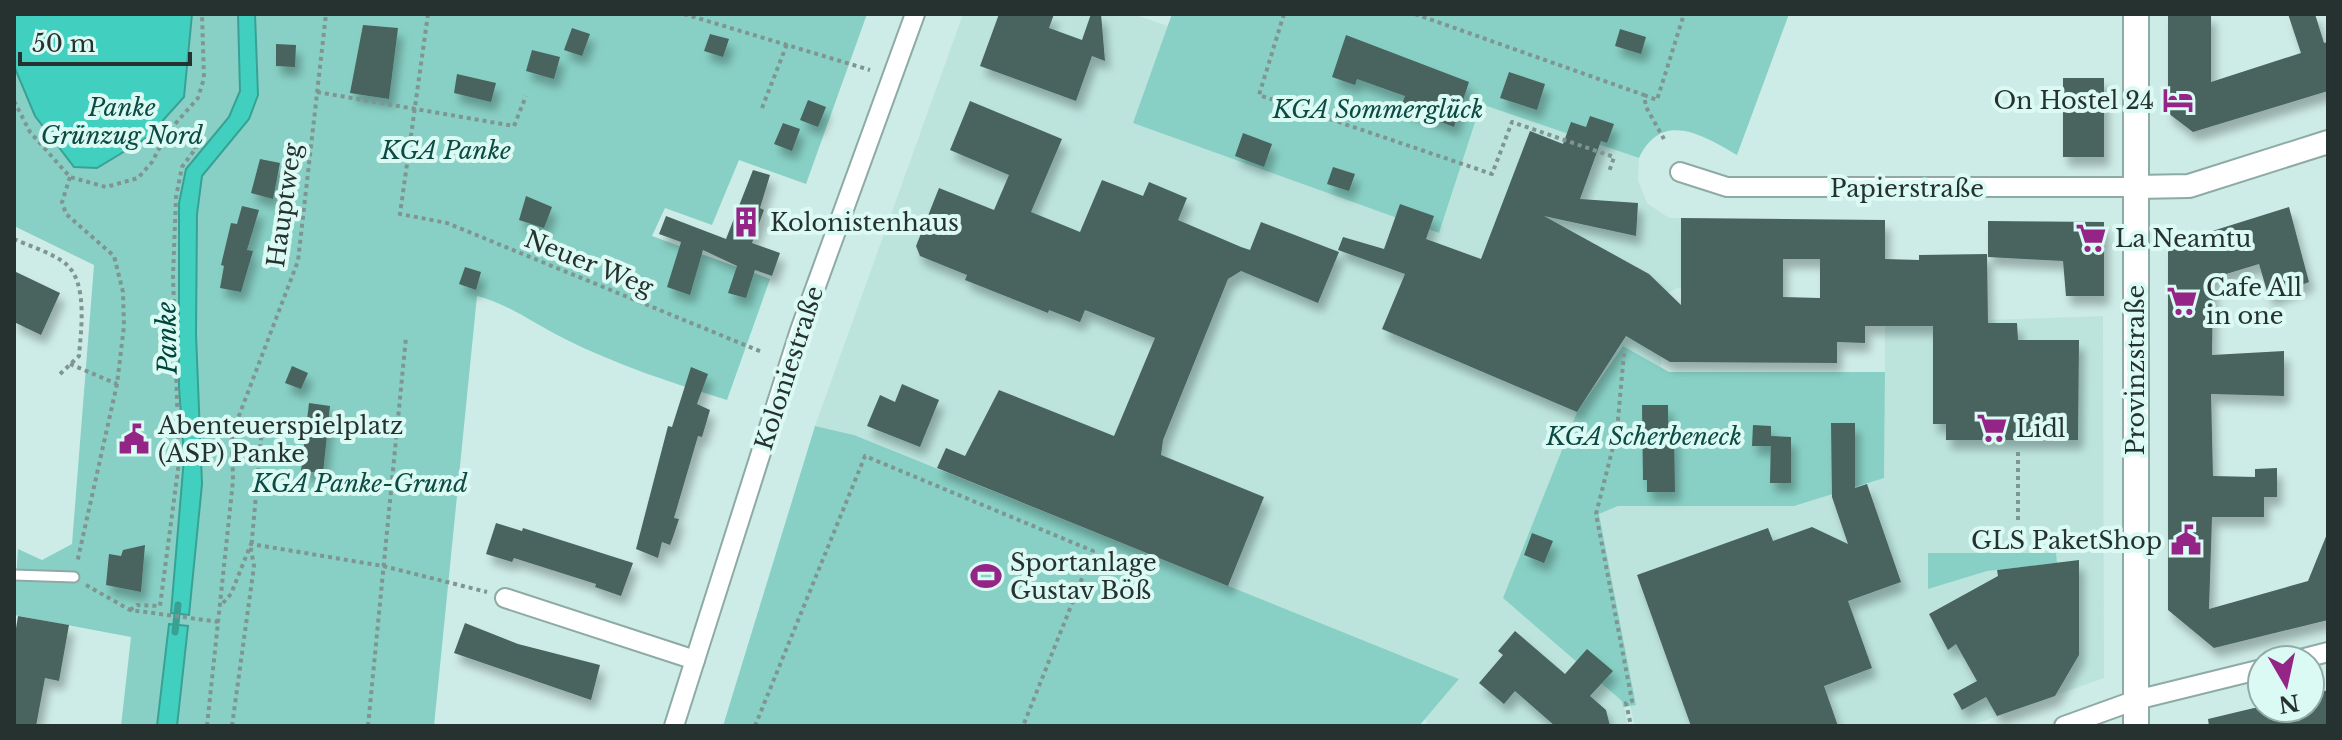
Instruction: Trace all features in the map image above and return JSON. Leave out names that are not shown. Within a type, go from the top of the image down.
[{"type":"main road","name":"Provinzstraße","points":[[2136,14],[2136,726]]},
{"type":"street","name":"Koloniestraße","points":[[674,726],[800,330],[915,14]]},
{"type":"street","points":[[2136,187],[2189,186],[2328,142]]},
{"type":"street","name":"Papierstraße","points":[[1680,172],[1727,187],[2136,187]]},
{"type":"street","points":[[505,598],[695,660]]},
{"type":"street","points":[[2064,726],[2136,700],[2246,673]]},
{"type":"lane","points":[[14,575],[74,577]]},
{"type":"path","points":[[14,101],[30,132],[70,177],[106,187],[138,178],[152,162],[168,132],[198,98],[204,78],[202,14]]},
{"type":"path","name":"Hauptweg","points":[[207,726],[233,481],[232,434],[250,394],[298,261],[326,14]]},
{"type":"path","points":[[417,108],[428,14]]},
{"type":"path","points":[[684,14],[870,70]]},
{"type":"path","points":[[1284,14],[1259,95],[1492,174],[1512,122],[1614,157],[1609,172]]},
{"type":"path","points":[[1415,14],[1657,100],[1684,14]]},
{"type":"path","points":[[762,108],[787,44]]},
{"type":"path","points":[[317,92],[514,126],[526,96]]},
{"type":"path","points":[[1644,95],[1646,107],[1664,139]]},
{"type":"path","name":"Neuer Weg","points":[[417,108],[400,214],[447,223],[762,352]]},
{"type":"path","points":[[130,610],[137,605],[160,606],[179,462],[173,276],[176,197],[182,167],[196,148],[168,132]]},
{"type":"path","points":[[70,177],[62,202],[66,214],[114,256],[121,284],[124,326],[117,384],[74,577],[130,610],[220,622]]},
{"type":"path","points":[[14,239],[66,264],[77,283],[82,322],[79,356],[58,376]]},
{"type":"path","points":[[368,726],[406,337]]},
{"type":"path","points":[[1624,353],[1617,431],[1596,514],[1632,701],[1626,703],[1631,726]]},
{"type":"path","points":[[70,364],[117,384]]},
{"type":"path","points":[[232,726],[254,566],[251,544],[262,429],[270,426]]},
{"type":"path","points":[[2018,452],[2018,523]]},
{"type":"path","points":[[755,726],[865,456],[1093,551],[1023,726]]},
{"type":"path","points":[[251,544],[383,566],[466,586]]},
{"type":"path","points":[[222,603],[231,594],[251,544]]},
{"type":"shaded area","points":[[14,14],[192,14],[184,97],[148,137],[97,168],[74,167],[35,116],[14,66]]},
{"type":"shaded area","points":[[238,14],[255,14],[258,95],[249,119],[202,176],[197,214],[196,334],[202,484],[189,615],[171,613],[184,458],[179,387],[179,203],[186,169],[229,117],[240,91]]},
{"type":"shaded area","points":[[963,14],[1133,14],[1168,26],[1134,123],[1439,233],[1481,104],[1639,158],[1638,180],[1647,203],[1669,218],[1681,218],[1681,287],[1660,296],[1661,367],[1622,347],[1577,412],[1503,598],[1623,701],[1628,726],[1428,726],[1425,719],[1459,679],[854,435],[815,426]]},
{"type":"shaded area","points":[[2103,316],[2104,678],[1970,726],[1635,726],[1630,706],[1636,704],[1599,514],[1618,506],[1884,478],[1885,326],[1987,327],[1988,320]]},
{"type":"shaded area","points":[[169,624],[188,626],[177,726],[157,726]]},
{"type":"green space","points":[[14,14],[867,14],[806,184],[739,160],[712,225],[665,208],[652,236],[770,279],[727,400],[605,357],[511,309],[477,296],[434,726],[121,726],[131,637],[14,615],[18,549],[42,560],[72,544],[94,265],[14,226]]},
{"type":"green space","name":"KGA Sommerglück","points":[[1172,14],[1789,14],[1737,155],[1698,135],[1671,131],[1659,134],[1648,143],[1639,158],[1481,104],[1439,233],[1133,123]]},
{"type":"green space","name":"KGA Scherbeneck","points":[[1623,346],[1669,372],[1885,372],[1884,478],[1794,506],[1618,506],[1599,514],[1636,705],[1623,707],[1622,701],[1503,598],[1577,412]]},
{"type":"green space","name":"Sportanlage Gustav Böß","points":[[815,426],[854,435],[1459,679],[1419,726],[723,726]]},
{"type":"green space","points":[[1928,553],[2056,553],[2057,563],[1987,571],[1928,589]]},
{"type":"building","points":[[999,14],[1054,14],[1049,28],[1082,40],[1091,14],[1101,14],[1105,61],[1092,56],[1076,101],[980,66]]},
{"type":"building","points":[[2168,14],[2211,14],[2211,82],[2301,53],[2288,14],[2315,14],[2324,43],[2328,42],[2328,91],[2193,132],[2168,113]]},
{"type":"building","points":[[363,25],[398,28],[389,99],[350,93]]},
{"type":"building","points":[[572,28],[590,34],[582,56],[564,50]]},
{"type":"building","points":[[1620,29],[1646,37],[1641,54],[1615,46]]},
{"type":"building","points":[[710,34],[729,39],[723,57],[704,51]]},
{"type":"building","points":[[1346,35],[1469,82],[1454,127],[1401,107],[1405,96],[1357,79],[1355,85],[1332,77]]},
{"type":"building","points":[[276,44],[296,45],[295,67],[276,66]]},
{"type":"building","points":[[532,50],[560,57],[554,79],[526,71]]},
{"type":"building","points":[[1509,72],[1545,84],[1537,110],[1500,98]]},
{"type":"building","points":[[457,74],[496,83],[491,102],[454,93]]},
{"type":"building","points":[[2063,78],[2104,78],[2104,157],[2063,157]]},
{"type":"building","points":[[808,100],[826,107],[818,127],[800,120]]},
{"type":"building","points":[[970,101],[1062,139],[1031,212],[1080,232],[1102,180],[1143,196],[1149,182],[1187,198],[1178,220],[1241,247],[1250,250],[1261,222],[1339,252],[1318,303],[1241,271],[1228,279],[1163,440],[1161,455],[1264,497],[1228,586],[937,468],[946,448],[965,456],[999,390],[1114,436],[1155,338],[1085,310],[1080,322],[1049,310],[1048,313],[965,280],[967,275],[920,256],[916,246],[939,188],[994,210],[1009,175],[950,150]]},
{"type":"building","points":[[1590,116],[1614,124],[1607,143],[1601,141],[1580,199],[1638,203],[1636,236],[1544,216],[1649,274],[1681,305],[1681,218],[1885,220],[1885,259],[1919,260],[1919,255],[1987,254],[1988,323],[2017,323],[2018,340],[2079,340],[2078,440],[1946,440],[1946,424],[1933,424],[1933,326],[1865,326],[1865,343],[1837,342],[1837,363],[1670,362],[1626,336],[1577,412],[1382,329],[1405,274],[1338,250],[1343,237],[1384,249],[1400,204],[1434,216],[1426,239],[1481,259],[1530,131],[1563,144],[1571,122],[1586,127]],"holes":[[[1783,259],[1820,259],[1820,298],[1783,297]]]},
{"type":"building","points":[[783,123],[800,129],[792,151],[774,144]]},
{"type":"building","points":[[1243,133],[1272,144],[1264,167],[1235,156]]},
{"type":"building","points":[[260,159],[280,163],[273,199],[251,193]]},
{"type":"building","points":[[1333,167],[1355,174],[1349,191],[1327,184]]},
{"type":"building","points":[[753,170],[770,175],[760,208],[764,210],[752,243],[780,253],[772,276],[755,270],[746,298],[728,293],[737,266],[703,250],[690,295],[667,287],[681,242],[659,234],[666,216],[726,239]]},
{"type":"building","points":[[526,196],[552,207],[544,228],[519,220]]},
{"type":"building","points":[[242,206],[259,210],[247,250],[253,251],[241,292],[220,288],[224,266],[221,265],[231,223],[237,224]]},
{"type":"building","points":[[2289,207],[2309,282],[2269,298],[2259,264],[2213,278],[2212,355],[2284,351],[2284,396],[2211,394],[2213,476],[2255,477],[2255,469],[2277,468],[2277,497],[2264,497],[2264,517],[2212,517],[2209,609],[2308,581],[2327,534],[2328,620],[2214,648],[2168,610],[2168,252],[2174,243]]},
{"type":"building","points":[[1988,221],[2104,222],[2104,296],[2066,296],[2063,261],[1988,257]]},
{"type":"building","points":[[465,267],[481,272],[476,290],[459,284]]},
{"type":"building","points":[[14,271],[60,293],[41,335],[14,322]]},
{"type":"building","points":[[292,366],[308,373],[301,389],[285,383]]},
{"type":"building","points":[[691,367],[708,374],[697,404],[710,410],[702,437],[698,436],[674,518],[679,519],[673,537],[670,545],[662,542],[658,558],[636,549],[668,426],[672,427]]},
{"type":"building","points":[[902,384],[939,400],[920,447],[867,426],[880,395],[895,402]]},
{"type":"building","points":[[309,403],[330,406],[323,473],[301,471]]},
{"type":"building","points":[[1642,405],[1668,405],[1668,436],[1674,436],[1675,492],[1647,492],[1647,480],[1643,480]]},
{"type":"building","points":[[1831,423],[1855,423],[1855,488],[1867,484],[1901,582],[1848,601],[1872,668],[1824,686],[1838,726],[1691,726],[1637,575],[1768,528],[1773,541],[1812,527],[1848,544],[1832,497]]},
{"type":"building","points":[[1753,425],[1771,426],[1771,446],[1752,446]]},
{"type":"building","points":[[1771,436],[1791,437],[1791,483],[1770,483]]},
{"type":"building","points":[[496,523],[522,531],[523,528],[633,563],[621,596],[595,587],[596,584],[514,558],[512,562],[486,554]]},
{"type":"building","points":[[1532,533],[1553,541],[1544,563],[1524,555]]},
{"type":"building","points":[[145,545],[141,592],[106,585],[109,554],[121,556],[123,550]]},
{"type":"building","points":[[2079,560],[2079,655],[2055,696],[1997,716],[1986,697],[1962,710],[1953,694],[1977,681],[1956,644],[1948,650],[1929,614],[1998,576],[1997,570]]},
{"type":"building","points":[[18,616],[69,625],[59,681],[45,678],[36,726],[14,726],[14,641]]},
{"type":"building","points":[[465,623],[518,644],[600,665],[591,700],[454,653]]},
{"type":"building","points":[[1515,631],[1565,674],[1587,649],[1613,671],[1590,696],[1606,710],[1610,726],[1555,726],[1515,691],[1504,704],[1479,683],[1503,655],[1498,651]]},
{"type":"building","points":[[2326,691],[2328,726],[2209,726],[2208,719],[2246,710],[2246,724],[2326,724]]},
{"type":"waterway","name":"Panke","points":[[175,632],[178,605]]},
{"type":"place","name":"On Hostel 24","points":[[2178,100]]},
{"type":"place","name":"Kolonistenhaus","points":[[746,222]]},
{"type":"place","name":"La Neamtu","points":[[2091,238]]},
{"type":"place","name":"Cafe All in one","points":[[2182,301]]},
{"type":"place","name":"Lidl","points":[[1992,428]]},
{"type":"place","name":"Abenteuerspielplatz (ASP) Panke","points":[[134,439]]},
{"type":"place","name":"GLS PaketShop","points":[[2186,540]]},
{"type":"place","name":"Sportanlage Gustav Böß","points":[[986,576]]},
{"type":"park label","name":"Panke Grünzug Nord","points":[[122,121]]},
{"type":"park label","name":"KGA Panke","points":[[446,150]]},
{"type":"park label","name":"KGA Panke-Grund","points":[[360,483]]}]
